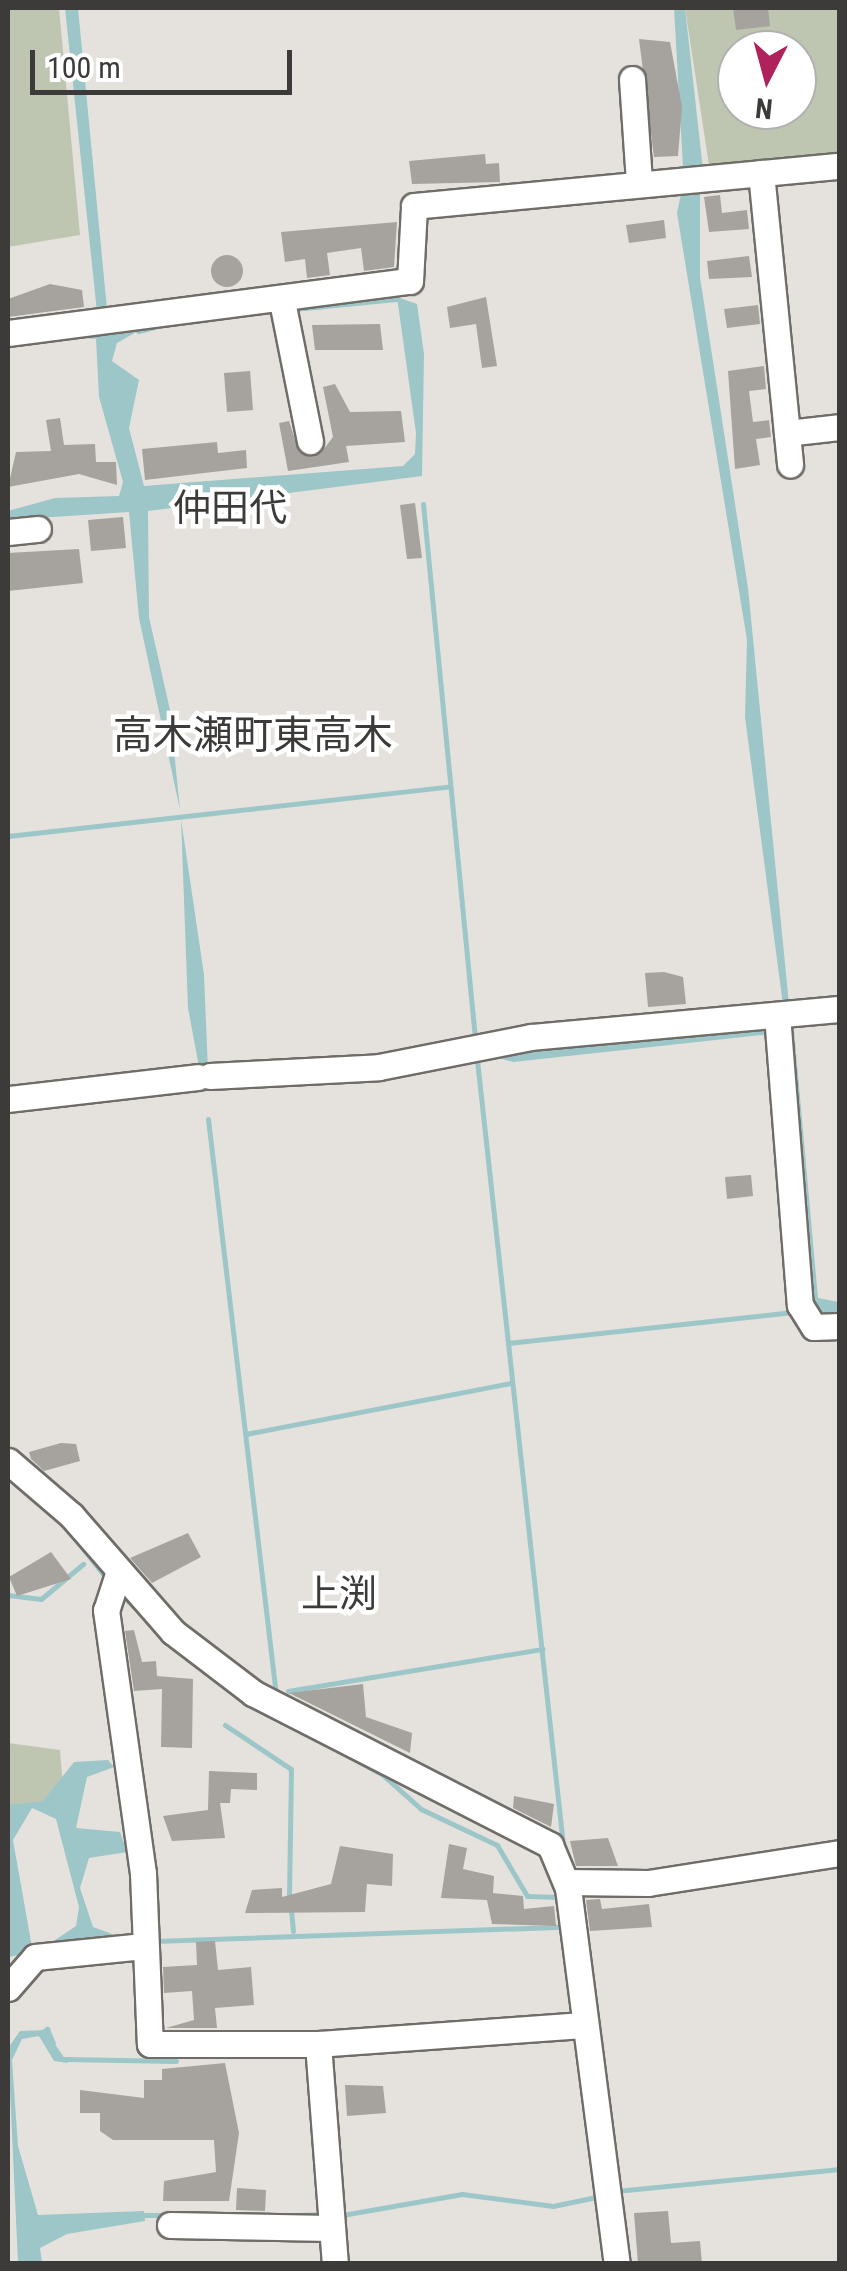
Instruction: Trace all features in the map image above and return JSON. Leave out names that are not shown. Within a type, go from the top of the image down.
[{"type":"street","points":[[632,79],[639,183]]},
{"type":"street","points":[[8,333],[105,319],[283,308],[410,282],[414,206],[840,166]]},
{"type":"street","points":[[761,173],[790,465]]},
{"type":"street","points":[[283,308],[310,441]]},
{"type":"street","points":[[787,433],[840,428]]},
{"type":"street","points":[[8,532],[38,528]]},
{"type":"street","points":[[8,1098],[204,1076],[379,1067],[478,1050],[840,1009]]},
{"type":"street","points":[[785,1014],[802,1311],[840,1326]]},
{"type":"street","points":[[8,1461],[70,1516],[114,1586],[253,1693],[550,1846],[568,1890],[617,2264]]},
{"type":"street","points":[[114,1586],[121,1758],[143,1873],[150,2044],[318,2044],[584,2025]]},
{"type":"street","points":[[568,1890],[648,1883],[718,1865],[840,1853]]},
{"type":"street","points":[[8,1988],[35,1957],[143,1940]]},
{"type":"street","points":[[318,2044],[335,2264]]},
{"type":"street","points":[[170,2225],[331,2219]]},
{"type":"green space","points":[[8,8],[59,8],[80,235],[8,247]]},
{"type":"green space","points":[[685,8],[839,8],[839,160],[710,172]]},
{"type":"green space","points":[[8,1743],[60,1750],[64,1801],[8,1810]]},
{"type":"water","points":[[65,8],[78,8],[107,309],[138,331],[117,343],[112,361],[139,380],[129,428],[144,486],[403,466],[415,454],[416,433],[397,297],[417,304],[424,354],[422,476],[148,511],[149,617],[170,710],[180,810],[139,618],[129,512],[8,520],[8,511],[55,498],[119,496],[123,482],[99,397],[96,339],[73,337],[97,312]]},
{"type":"water","points":[[674,8],[685,8],[703,170],[683,167]]},
{"type":"water","points":[[700,187],[700,277],[748,588],[789,1004],[783,1005],[745,717],[747,640],[677,213],[682,189]]},
{"type":"water","points":[[181,819],[204,975],[208,1071],[200,1072],[188,1008]]},
{"type":"water","points":[[793,1019],[818,1298],[839,1302],[839,1316],[812,1312],[785,1020]]},
{"type":"water","points":[[771,1020],[772,1034],[513,1062],[489,1055]]},
{"type":"water","points":[[108,1760],[114,1767],[87,1777],[76,1828],[120,1832],[127,1852],[89,1858],[80,1888],[93,1927],[134,1942],[45,1947],[76,1926],[79,1907],[56,1819],[32,1808],[13,1840],[33,1953],[8,1957],[8,1805],[43,1801],[74,1762]]},
{"type":"water","points":[[45,2030],[68,2063],[54,2061],[39,2036],[22,2039],[12,2060],[18,2146],[38,2215],[144,2211],[145,2221],[67,2234],[40,2248],[42,2263],[18,2263],[8,2048],[20,2031]]},
{"type":"building","points":[[733,8],[768,8],[770,26],[736,30]]},
{"type":"building","points":[[639,39],[670,42],[682,107],[678,156],[654,157]]},
{"type":"building","points":[[485,154],[486,164],[499,163],[500,182],[412,184],[409,161]]},
{"type":"building","points":[[720,195],[722,213],[747,210],[749,229],[709,232],[704,197]]},
{"type":"building","points":[[664,220],[666,238],[629,243],[626,225]]},
{"type":"building","points":[[397,222],[394,267],[364,271],[361,248],[327,253],[330,275],[307,278],[305,259],[285,262],[281,232]]},
{"type":"building","points":[[227,255],[239,259],[243,271],[239,283],[227,287],[215,283],[211,271],[215,259]]},
{"type":"building","points":[[749,256],[752,277],[709,279],[707,261]]},
{"type":"building","points":[[50,284],[82,290],[84,307],[8,317],[8,299]]},
{"type":"building","points":[[486,297],[497,366],[482,368],[476,324],[450,328],[447,307]]},
{"type":"building","points":[[758,305],[760,324],[727,328],[724,309]]},
{"type":"building","points":[[380,324],[383,350],[315,350],[312,325]]},
{"type":"building","points":[[764,366],[766,389],[749,391],[753,422],[769,420],[771,437],[756,439],[760,465],[735,469],[728,371]]},
{"type":"building","points":[[250,371],[253,410],[227,412],[224,373]]},
{"type":"building","points":[[335,384],[350,412],[401,411],[405,442],[346,446],[349,462],[288,471],[279,423],[289,421],[299,452],[320,454],[333,437],[323,387]]},
{"type":"building","points":[[60,418],[64,445],[95,444],[96,462],[116,462],[117,485],[79,474],[8,487],[16,452],[51,451],[46,420]]},
{"type":"building","points":[[217,442],[218,453],[246,450],[247,468],[145,480],[142,449]]},
{"type":"building","points":[[415,503],[422,558],[407,559],[400,505]]},
{"type":"building","points":[[123,517],[126,548],[91,551],[88,520]]},
{"type":"building","points":[[79,549],[83,583],[8,591],[8,553]]},
{"type":"building","points":[[645,973],[683,977],[686,1004],[648,1007]]},
{"type":"building","points":[[751,1175],[753,1196],[727,1199],[725,1177]]},
{"type":"building","points":[[61,1443],[76,1444],[80,1461],[44,1471],[31,1459],[29,1452]]},
{"type":"building","points":[[188,1533],[201,1557],[152,1583],[130,1558]]},
{"type":"building","points":[[51,1552],[71,1579],[17,1596],[9,1577]]},
{"type":"building","points":[[134,1630],[142,1662],[156,1661],[157,1676],[193,1679],[192,1748],[161,1747],[162,1689],[134,1691],[125,1631]]},
{"type":"building","points":[[363,1684],[366,1717],[412,1733],[410,1753],[289,1693]]},
{"type":"building","points":[[209,1771],[257,1773],[257,1790],[231,1789],[230,1803],[220,1803],[225,1838],[172,1841],[163,1816],[208,1810]]},
{"type":"building","points":[[514,1796],[554,1804],[551,1827],[513,1808]]},
{"type":"building","points":[[608,1838],[618,1866],[576,1866],[570,1841]]},
{"type":"building","points":[[449,1844],[467,1848],[463,1869],[494,1876],[493,1893],[523,1896],[524,1909],[554,1906],[556,1926],[492,1924],[487,1900],[441,1898]]},
{"type":"building","points":[[340,1846],[393,1854],[392,1886],[367,1884],[365,1912],[245,1913],[252,1890],[282,1888],[282,1897],[331,1884]]},
{"type":"building","points":[[600,1899],[602,1909],[649,1904],[652,1927],[590,1931],[586,1900]]},
{"type":"building","points":[[215,1941],[218,1970],[251,1967],[254,2005],[215,2008],[217,2028],[166,2028],[194,2020],[192,1991],[164,1993],[163,1967],[197,1965],[196,1942]]},
{"type":"building","points":[[225,2063],[239,2133],[229,2201],[163,2201],[164,2181],[216,2172],[214,2140],[113,2140],[100,2131],[100,2113],[80,2113],[80,2090],[144,2098],[144,2080],[162,2080],[162,2069]]},
{"type":"building","points":[[345,2085],[383,2086],[386,2113],[347,2116]]},
{"type":"building","points":[[237,2188],[266,2190],[265,2211],[236,2210]]},
{"type":"building","points":[[668,2211],[671,2243],[700,2241],[702,2264],[638,2264],[634,2213]]},
{"type":"waterway","points":[[294,309],[397,299]]},
{"type":"waterway","points":[[138,331],[155,327]]},
{"type":"waterway","points":[[423,504],[475,1038]]},
{"type":"waterway","points":[[8,836],[448,787]]},
{"type":"waterway","points":[[477,1060],[563,1845]]},
{"type":"waterway","points":[[208,1119],[276,1695]]},
{"type":"waterway","points":[[508,1343],[793,1312]]},
{"type":"waterway","points":[[246,1434],[512,1383]]},
{"type":"waterway","points":[[77,1541],[107,1579]]},
{"type":"waterway","points":[[8,1595],[41,1599],[83,1564]]},
{"type":"waterway","points":[[121,1595],[142,1614]]},
{"type":"waterway","points":[[288,1691],[543,1649]]},
{"type":"waterway","points":[[225,1725],[291,1769],[289,1898]]},
{"type":"waterway","points":[[317,1739],[383,1775],[421,1809],[497,1845],[527,1896],[559,1897]]},
{"type":"waterway","points":[[818,1868],[840,1866]]},
{"type":"waterway","points":[[291,1909],[293,1931]]},
{"type":"waterway","points":[[154,1941],[563,1927]]},
{"type":"waterway","points":[[40,2034],[47,2029],[53,2043]]},
{"type":"waterway","points":[[64,2059],[176,2061]]},
{"type":"waterway","points":[[616,2191],[840,2169]]},
{"type":"waterway","points":[[342,2215],[462,2194],[553,2206],[601,2196]]},
{"type":"waterway","points":[[297,2215],[321,2214]]},
{"type":"waterway","points":[[142,2215],[166,2215]]},
{"type":"district","name":"仲田代","points":[[230,509]]},
{"type":"district","name":"高木瀬町東高木","points":[[253,736]]},
{"type":"district","name":"上渕","points":[[339,1595]]}]
